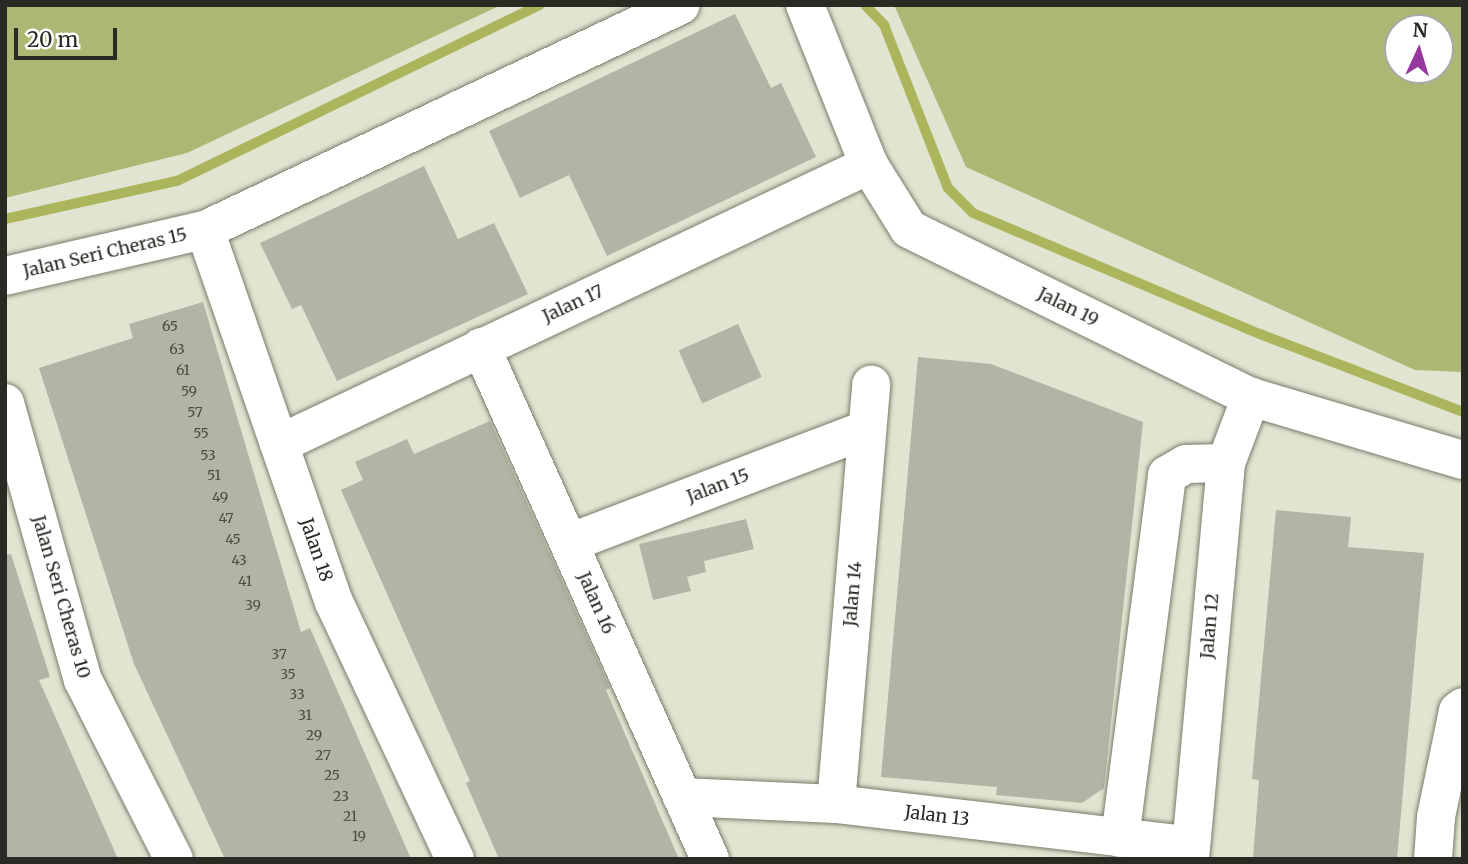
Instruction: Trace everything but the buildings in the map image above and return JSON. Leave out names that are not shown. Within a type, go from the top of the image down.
[{"type":"street","points":[[205,230],[681,5]]},
{"type":"street","name":"Jalan 19","points":[[805,5],[869,165],[909,229],[1251,397],[1463,460]]},
{"type":"street","name":"Jalan 17","points":[[279,444],[869,165]]},
{"type":"street","name":"Jalan Seri Cheras 15","points":[[5,276],[205,230]]},
{"type":"street","name":"Jalan 18","points":[[205,230],[334,602],[455,859]]},
{"type":"street","name":"Jalan 16","points":[[481,347],[710,859]]},
{"type":"street","name":"Jalan 14","points":[[836,804],[871,384]]},
{"type":"street","name":"Jalan 12","points":[[1190,853],[1226,463],[1251,397]]},
{"type":"street","name":"Jalan Seri Cheras 10","points":[[5,403],[83,680],[174,859]]},
{"type":"street","name":"Jalan 15","points":[[569,543],[867,429]]},
{"type":"street","points":[[1120,838],[1167,475],[1186,464],[1226,463]]},
{"type":"street","points":[[1433,859],[1436,817],[1458,711],[1463,707]]},
{"type":"street","name":"Jalan 13","points":[[682,797],[836,804],[1120,838],[1190,853]]},
{"type":"green space","points":[[5,5],[501,5],[187,153],[5,198]]},
{"type":"green space","points":[[894,5],[1463,5],[1463,372],[1415,370],[966,167]]},
{"type":"waterway","points":[[5,219],[177,181],[540,5]]},
{"type":"waterway","points":[[865,5],[884,25],[948,188],[973,213],[1260,334],[1463,412]]}]
